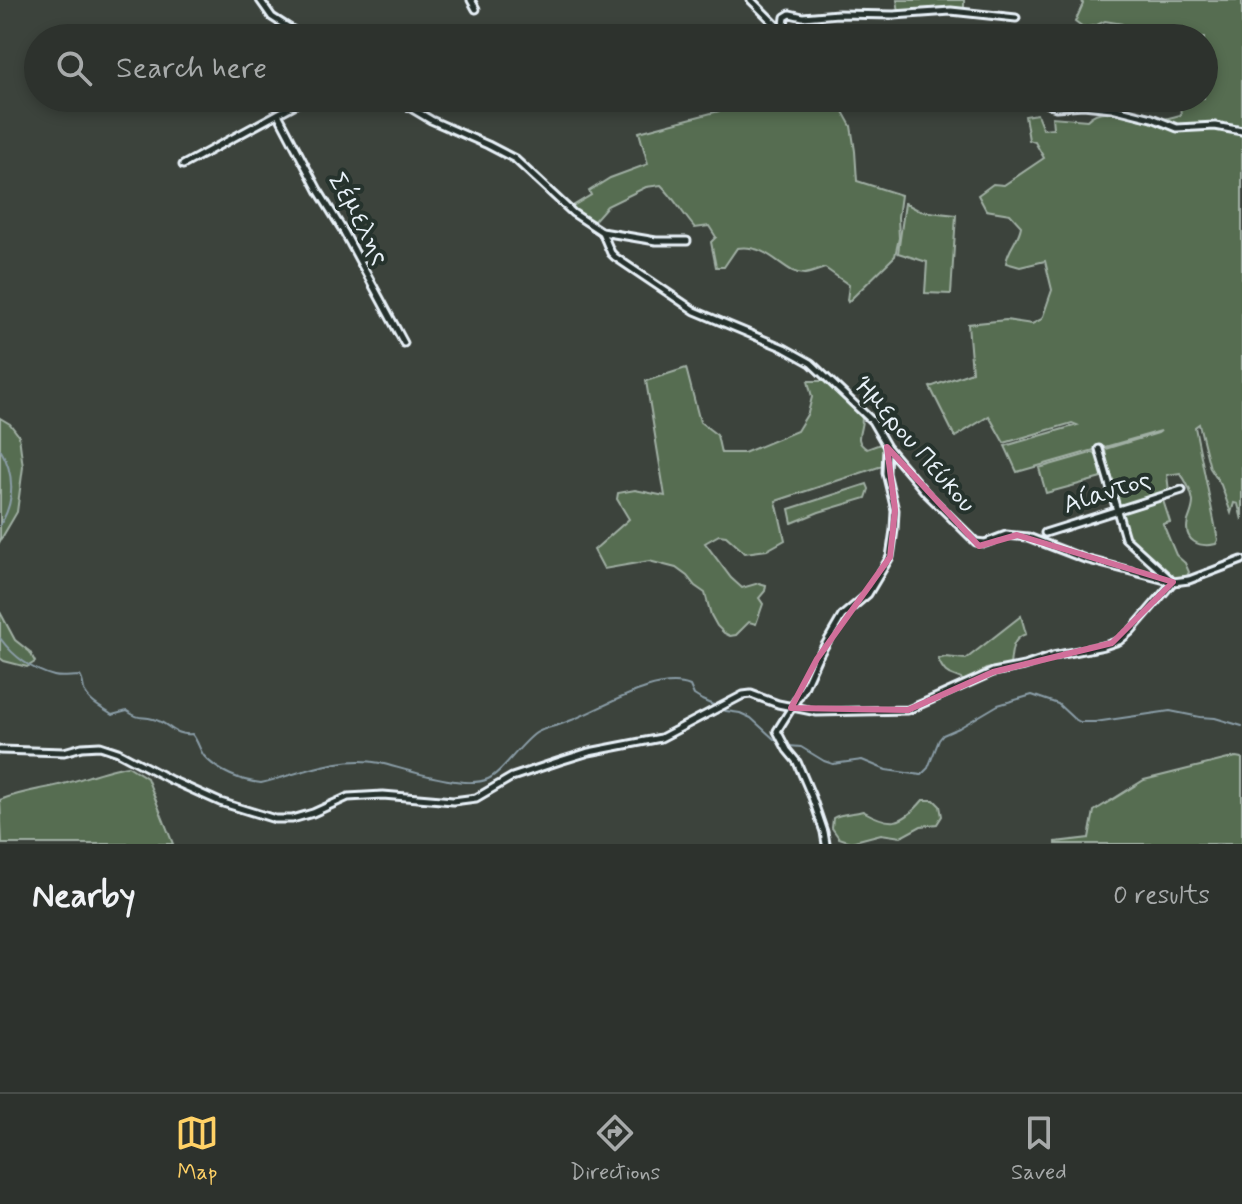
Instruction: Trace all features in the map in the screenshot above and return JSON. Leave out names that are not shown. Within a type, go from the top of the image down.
[{"type":"street","points":[[260,0],[272,17],[283,24]]},
{"type":"street","points":[[471,0],[476,9]]},
{"type":"street","points":[[751,0],[775,24]]},
{"type":"street","points":[[784,24],[785,17],[790,14],[803,17],[951,11],[1016,18]]},
{"type":"street","points":[[183,165],[282,112]]},
{"type":"street","name":"Ήμερου Πεύκου","points":[[418,112],[515,159],[573,213],[602,232],[615,257],[689,308],[784,348],[811,363],[872,421],[887,447],[936,504],[976,542],[985,543],[1006,535],[1028,537],[1085,559],[1173,582],[1189,580],[1242,560]]},
{"type":"street","points":[[1128,112],[1177,128],[1215,126],[1242,131]]},
{"type":"street","name":"Σέμελης","points":[[278,114],[404,343]]},
{"type":"street","points":[[602,232],[667,242],[687,241]]},
{"type":"street","points":[[826,844],[812,797],[797,762],[777,731],[842,616],[868,594],[890,557],[895,510],[886,473],[887,447]]},
{"type":"street","points":[[0,750],[64,752],[100,746],[220,802],[283,819],[304,816],[348,797],[383,795],[453,801],[476,798],[512,777],[560,761],[661,738],[747,694],[791,708],[828,713],[908,710],[993,672],[1033,664],[1125,637],[1173,582],[1127,541],[1099,449]]},
{"type":"street","name":"Αίαντος","points":[[1045,533],[1182,490]]},
{"type":"highlighted area","points":[[887,447],[979,546],[1017,535],[1173,582],[1112,643],[993,672],[908,710],[791,708],[817,659],[890,557],[895,510]]},
{"type":"green space","points":[[897,0],[964,0],[964,9],[899,12]]},
{"type":"green space","points":[[1082,0],[1242,0],[1242,520],[1238,504],[1234,503],[1231,513],[1221,485],[1210,468],[1199,424],[1195,427],[1218,540],[1216,544],[1198,544],[1190,538],[1187,528],[1193,502],[1180,473],[1167,475],[1169,491],[1161,494],[1170,522],[1163,524],[1176,555],[1185,563],[1189,572],[1187,576],[1174,578],[1135,545],[1120,513],[1106,459],[1105,449],[1161,431],[1017,472],[1005,446],[1077,425],[1072,423],[1004,443],[989,416],[955,437],[930,387],[972,372],[968,324],[1006,320],[1032,324],[1042,319],[1052,290],[1045,261],[1020,267],[1006,263],[1021,226],[1010,214],[986,210],[978,195],[993,184],[1004,185],[1044,158],[1035,142],[1029,140],[1025,116],[1037,114],[1043,129],[1053,128],[1052,117],[1087,120],[1101,112],[1153,121],[1181,115],[1181,112],[1218,112],[1218,24],[1122,24],[1105,21],[1078,24],[1075,22]]},
{"type":"green space","points":[[715,112],[843,112],[851,126],[857,181],[901,195],[895,256],[848,302],[849,285],[825,268],[797,273],[759,250],[737,248],[724,267],[716,267],[711,242],[716,237],[709,226],[695,228],[661,185],[646,187],[607,206],[593,222],[571,207],[610,178],[648,164],[639,132]]},
{"type":"green space","points":[[905,203],[920,211],[956,215],[951,294],[925,293],[927,262],[898,253]]},
{"type":"green space","points":[[686,368],[700,422],[717,435],[721,453],[744,453],[797,431],[808,413],[812,397],[808,381],[829,381],[859,410],[862,445],[867,449],[883,443],[885,447],[882,466],[776,501],[785,540],[767,550],[745,553],[726,536],[719,535],[705,543],[742,588],[759,583],[766,585],[759,598],[763,604],[756,624],[749,622],[736,635],[730,636],[717,626],[705,593],[676,568],[649,561],[604,569],[594,550],[629,519],[617,499],[618,493],[635,490],[665,496],[646,381]]},
{"type":"green space","points":[[0,418],[10,424],[19,436],[23,467],[17,512],[0,541]]},
{"type":"green space","points":[[1098,451],[1105,477],[1046,493],[1039,468]]},
{"type":"green space","points":[[867,484],[866,498],[792,523],[789,509]]},
{"type":"green space","points":[[0,612],[15,640],[30,652],[35,662],[27,667],[0,658]]},
{"type":"green space","points":[[1021,616],[1026,634],[1015,642],[1010,665],[986,669],[965,681],[944,670],[938,659],[966,659]]},
{"type":"green space","points":[[1242,758],[1242,844],[1056,844],[1089,838],[1094,811],[1144,780]]},
{"type":"green space","points":[[128,766],[147,778],[173,844],[2,844],[0,800]]},
{"type":"green space","points":[[923,800],[934,800],[940,806],[942,816],[937,824],[921,826],[901,837],[881,834],[851,842],[839,838],[832,828],[833,818],[863,811],[881,820],[896,821],[909,815]]},
{"type":"waterway","points":[[0,449],[11,478],[11,497],[0,525]]},
{"type":"waterway","points":[[0,638],[11,651],[38,670],[57,677],[80,676],[89,698],[112,715],[127,711],[138,717],[159,721],[180,733],[192,734],[204,756],[216,767],[238,778],[261,783],[350,761],[380,763],[419,774],[477,782],[493,776],[539,731],[660,684],[690,686],[694,695],[702,700],[751,718],[782,745]]},
{"type":"waterway","points":[[789,746],[801,747],[833,764],[862,760],[886,770],[921,775],[928,768],[943,735],[998,705],[1032,695],[1058,704],[1080,722],[1170,711],[1242,726]]}]
